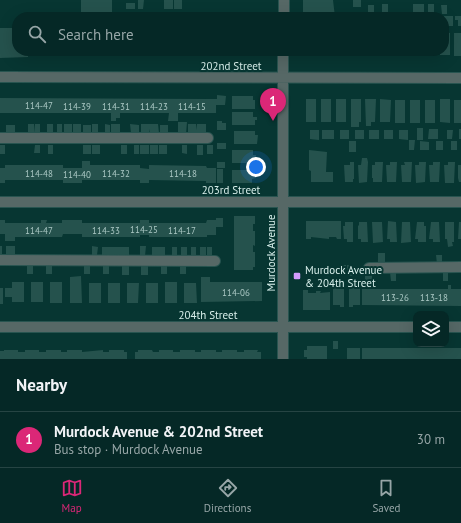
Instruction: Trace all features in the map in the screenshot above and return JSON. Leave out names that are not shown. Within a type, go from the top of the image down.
[{"type":"street","points":[[284,0],[284,12]]},
{"type":"street","name":"Murdock Avenue","points":[[283,56],[283,359]]},
{"type":"street","name":"202nd Street","points":[[0,77],[461,78]]},
{"type":"street","points":[[0,138],[208,138]]},
{"type":"street","name":"203rd Street","points":[[0,202],[461,202]]},
{"type":"street","points":[[0,260],[215,261]]},
{"type":"street","points":[[369,268],[461,267]]},
{"type":"street","name":"204th Street","points":[[0,326],[413,327]]},
{"type":"street","points":[[449,327],[461,327]]},
{"type":"building","points":[[81,0],[112,0],[112,12],[81,12]]},
{"type":"building","points":[[138,0],[144,0],[143,9],[138,9]]},
{"type":"building","points":[[164,0],[173,0],[173,9],[164,9]]},
{"type":"building","points":[[174,0],[182,0],[182,9],[174,9]]},
{"type":"building","points":[[303,0],[333,0],[334,12],[303,12]]},
{"type":"building","points":[[353,0],[361,0],[361,7],[353,7]]},
{"type":"building","points":[[126,3],[135,3],[135,9],[126,9]]},
{"type":"building","points":[[382,4],[388,4],[388,12],[382,12]]},
{"type":"building","points":[[413,4],[424,4],[424,12],[413,12]]},
{"type":"building","points":[[428,4],[434,4],[434,12],[428,12]]},
{"type":"building","points":[[368,5],[374,5],[374,12],[368,12]]},
{"type":"building","points":[[441,5],[447,5],[447,12],[442,12]]},
{"type":"building","points":[[449,16],[453,16],[453,26],[449,26]]},
{"type":"building","points":[[455,16],[461,16],[461,26],[458,26],[458,20],[455,20]]},
{"type":"building","points":[[0,28],[12,28],[12,56],[28,57],[0,58]]},
{"type":"building","points":[[449,33],[450,33],[449,55]]},
{"type":"building","points":[[454,33],[461,33],[461,56],[454,56]]},
{"type":"building","points":[[217,95],[226,96],[225,105],[216,105],[216,113],[178,113],[178,121],[168,121],[169,113],[120,113],[120,118],[116,118],[116,121],[111,121],[111,113],[0,113],[0,98],[217,99]]},
{"type":"building","points":[[232,96],[253,96],[253,100],[255,100],[255,109],[232,109]]},
{"type":"building","points":[[306,99],[316,99],[316,122],[306,122]]},
{"type":"building","points":[[321,99],[331,99],[331,122],[321,122]]},
{"type":"building","points":[[336,99],[346,99],[346,122],[336,122]]},
{"type":"building","points":[[351,99],[361,99],[361,122],[359,122],[359,127],[351,127]]},
{"type":"building","points":[[365,99],[376,99],[375,122],[371,122],[371,126],[366,126]]},
{"type":"building","points":[[380,99],[391,100],[390,122],[380,122]]},
{"type":"building","points":[[440,99],[450,99],[450,123],[440,122]]},
{"type":"building","points":[[395,100],[405,100],[405,123],[395,123]]},
{"type":"building","points":[[410,100],[420,100],[420,123],[410,123]]},
{"type":"building","points":[[425,100],[435,100],[435,123],[425,123]]},
{"type":"building","points":[[454,100],[461,100],[461,123],[454,123]]},
{"type":"building","points":[[232,112],[253,112],[253,117],[257,117],[257,120],[255,120],[255,125],[232,125]]},
{"type":"building","points":[[217,121],[226,123],[226,130],[217,130]]},
{"type":"building","points":[[178,122],[187,122],[186,134],[178,134]]},
{"type":"building","points":[[28,124],[34,124],[34,133],[28,133]]},
{"type":"building","points":[[35,124],[40,124],[40,133],[34,133]]},
{"type":"building","points":[[47,124],[53,124],[53,133],[47,133]]},
{"type":"building","points":[[57,124],[62,124],[62,133],[57,133]]},
{"type":"building","points":[[64,124],[72,124],[72,133],[64,133]]},
{"type":"building","points":[[73,124],[81,124],[81,133],[73,133]]},
{"type":"building","points":[[92,124],[98,124],[98,133],[92,133]]},
{"type":"building","points":[[105,124],[110,125],[110,133],[105,133]]},
{"type":"building","points":[[111,124],[120,124],[120,134],[111,134]]},
{"type":"building","points":[[130,124],[139,125],[139,133],[131,133]]},
{"type":"building","points":[[141,124],[158,124],[159,133],[150,133],[150,129],[149,134],[141,133]]},
{"type":"building","points":[[188,124],[196,124],[197,130],[197,124],[206,124],[206,134],[188,134]]},
{"type":"building","points":[[6,125],[15,125],[15,133],[6,133]]},
{"type":"building","points":[[83,125],[91,125],[91,134],[83,135]]},
{"type":"building","points":[[160,125],[168,125],[168,134],[160,134]]},
{"type":"building","points":[[417,128],[423,128],[423,140],[417,140]]},
{"type":"building","points":[[429,129],[438,129],[438,139],[428,139]]},
{"type":"building","points":[[459,129],[461,129],[461,139],[459,139]]},
{"type":"building","points":[[310,130],[319,130],[319,140],[310,139]]},
{"type":"building","points":[[322,130],[334,130],[334,139],[322,139]]},
{"type":"building","points":[[340,130],[349,130],[349,139],[340,139]]},
{"type":"building","points":[[355,130],[364,130],[364,139],[355,139]]},
{"type":"building","points":[[369,130],[379,130],[379,139],[369,139]]},
{"type":"building","points":[[384,130],[393,130],[393,139],[384,139]]},
{"type":"building","points":[[399,130],[408,130],[408,140],[399,139]]},
{"type":"building","points":[[447,130],[453,130],[452,139],[447,139]]},
{"type":"building","points":[[234,131],[255,131],[255,135],[258,135],[257,144],[234,144]]},
{"type":"building","points":[[409,140],[415,140],[414,150],[409,150]]},
{"type":"building","points":[[349,141],[356,141],[356,152],[349,152]]},
{"type":"building","points":[[420,141],[429,142],[429,150],[420,150]]},
{"type":"building","points":[[436,141],[443,141],[443,150],[436,150]]},
{"type":"building","points":[[451,141],[457,141],[457,150],[451,150]]},
{"type":"building","points":[[217,143],[226,143],[226,149],[217,149]]},
{"type":"building","points":[[0,145],[5,145],[5,154],[0,154]]},
{"type":"building","points":[[35,145],[40,145],[40,153],[34,153]]},
{"type":"building","points":[[48,145],[53,145],[53,154],[48,154]]},
{"type":"building","points":[[83,145],[91,145],[91,154],[83,154]]},
{"type":"building","points":[[92,145],[100,145],[100,154],[92,154]]},
{"type":"building","points":[[121,145],[127,145],[127,154],[121,154]]},
{"type":"building","points":[[134,145],[139,145],[139,154],[134,154]]},
{"type":"building","points":[[140,145],[149,145],[149,154],[140,154]]},
{"type":"building","points":[[150,145],[158,145],[158,154],[150,154]]},
{"type":"building","points":[[159,145],[167,145],[167,154],[159,154]]},
{"type":"building","points":[[182,145],[187,145],[187,154],[182,153]]},
{"type":"building","points":[[197,145],[203,145],[203,155],[197,155]]},
{"type":"building","points":[[207,145],[213,145],[213,154],[207,154]]},
{"type":"building","points":[[232,150],[253,150],[253,155],[256,155],[255,163],[232,163]]},
{"type":"building","points":[[309,150],[327,152],[326,172],[333,172],[333,182],[311,182],[311,171],[309,170]]},
{"type":"building","points":[[362,158],[367,158],[368,162],[367,182],[359,183],[358,165],[361,165]]},
{"type":"building","points":[[82,161],[90,161],[90,165],[140,165],[140,168],[149,169],[149,165],[206,166],[207,168],[216,168],[216,183],[206,183],[206,181],[149,180],[149,183],[140,183],[140,180],[82,180],[82,183],[63,183],[63,180],[5,180],[5,183],[0,183],[0,168],[5,168],[5,165],[63,165],[63,168],[82,168]]},
{"type":"building","points":[[217,162],[225,162],[225,168],[217,168]]},
{"type":"building","points":[[350,162],[354,162],[354,179],[353,182],[345,182],[344,165],[350,165]]},
{"type":"building","points":[[375,162],[383,162],[382,182],[373,182],[372,165],[375,165]]},
{"type":"building","points":[[390,162],[397,162],[396,182],[387,182],[386,165],[390,165]]},
{"type":"building","points":[[404,162],[412,162],[411,182],[402,182],[401,165],[405,165]]},
{"type":"building","points":[[419,162],[426,162],[425,182],[416,183],[415,165],[419,165]]},
{"type":"building","points":[[433,162],[440,162],[439,182],[430,182],[429,165],[433,165]]},
{"type":"building","points":[[448,162],[455,162],[454,183],[445,183],[444,165],[448,165]]},
{"type":"building","points":[[458,165],[461,165],[461,182],[459,182],[458,178]]},
{"type":"building","points":[[217,169],[223,169],[223,183],[217,183]]},
{"type":"building","points":[[232,170],[254,170],[256,178],[252,179],[252,183],[232,183]]},
{"type":"building","points":[[234,216],[255,216],[253,231],[255,231],[255,246],[253,245],[253,252],[255,252],[255,267],[253,267],[253,270],[234,270]]},
{"type":"building","points":[[216,218],[223,218],[223,227],[216,227],[216,235],[207,235],[207,237],[149,237],[149,235],[140,235],[140,237],[82,237],[82,234],[63,234],[62,237],[15,237],[15,241],[5,241],[5,234],[0,234],[0,220],[5,220],[5,223],[41,223],[41,220],[47,220],[46,223],[62,223],[62,220],[82,220],[82,223],[140,223],[140,220],[149,220],[149,223],[206,223],[207,220],[216,220]]},
{"type":"building","points":[[306,221],[341,221],[341,239],[337,239],[336,237],[329,237],[329,239],[311,237],[311,239],[306,239]]},
{"type":"building","points":[[388,221],[396,222],[397,242],[390,242],[390,239],[387,239]]},
{"type":"building","points":[[345,222],[353,222],[353,242],[347,242],[347,239],[344,239],[343,226],[345,226]]},
{"type":"building","points":[[359,222],[367,222],[368,242],[361,242],[361,239],[358,239]]},
{"type":"building","points":[[372,222],[382,222],[383,242],[373,243]]},
{"type":"building","points":[[402,222],[410,222],[411,242],[401,243]]},
{"type":"building","points":[[417,222],[424,222],[424,226],[426,226],[426,242],[418,242],[418,239],[415,239]]},
{"type":"building","points":[[431,222],[439,222],[440,242],[433,242],[433,239],[429,239]]},
{"type":"building","points":[[445,222],[454,222],[453,246],[448,247],[447,239],[445,239]]},
{"type":"building","points":[[459,222],[461,222],[461,239],[458,239]]},
{"type":"building","points":[[0,246],[2,246],[2,255],[0,255]]},
{"type":"building","points":[[6,246],[15,246],[15,256],[6,256]]},
{"type":"building","points":[[92,246],[98,247],[97,255],[92,255]]},
{"type":"building","points":[[140,246],[146,246],[145,256],[140,256]]},
{"type":"building","points":[[102,247],[129,247],[129,255],[102,256]]},
{"type":"building","points":[[152,247],[165,247],[165,256],[152,256]]},
{"type":"building","points":[[172,247],[177,247],[177,256],[172,256]]},
{"type":"building","points":[[181,247],[187,247],[187,256],[181,256]]},
{"type":"building","points":[[191,247],[196,247],[196,256],[191,256]]},
{"type":"building","points":[[200,247],[206,247],[206,256],[200,256]]},
{"type":"building","points":[[207,247],[212,247],[212,256],[207,256]]},
{"type":"building","points":[[378,253],[385,253],[385,262],[378,262]]},
{"type":"building","points":[[436,255],[442,255],[442,263],[437,264]]},
{"type":"building","points":[[33,264],[33,274],[27,274],[27,265]]},
{"type":"building","points":[[84,264],[90,265],[90,274],[84,274]]},
{"type":"building","points":[[103,264],[109,264],[109,274],[103,274]]},
{"type":"building","points":[[141,264],[148,264],[148,275],[141,275]]},
{"type":"building","points":[[167,264],[167,274],[161,274],[161,265]]},
{"type":"building","points":[[180,264],[186,264],[186,274],[180,274]]},
{"type":"building","points":[[46,265],[52,265],[52,274],[46,274]]},
{"type":"building","points":[[122,265],[129,265],[129,275],[122,275]]},
{"type":"building","points":[[340,265],[346,265],[346,275],[340,275]]},
{"type":"building","points":[[347,265],[353,265],[354,276],[347,276]]},
{"type":"building","points":[[365,271],[372,271],[372,281],[365,281]]},
{"type":"building","points":[[390,272],[396,272],[396,281],[391,281]]},
{"type":"building","points":[[443,272],[448,272],[448,281],[443,281]]},
{"type":"building","points":[[81,276],[82,303],[70,303],[70,277]]},
{"type":"building","points":[[201,277],[210,277],[210,282],[262,282],[262,301],[201,302]]},
{"type":"building","points":[[12,282],[24,282],[24,302],[12,302],[12,297],[5,297],[5,288],[12,288]]},
{"type":"building","points":[[31,282],[43,282],[43,302],[31,302]]},
{"type":"building","points":[[50,282],[62,282],[62,303],[50,303]]},
{"type":"building","points":[[165,282],[177,282],[177,303],[165,303]]},
{"type":"building","points":[[89,283],[101,283],[101,303],[89,303]]},
{"type":"building","points":[[108,283],[120,283],[120,303],[108,303]]},
{"type":"building","points":[[127,283],[139,283],[138,303],[127,303]]},
{"type":"building","points":[[146,283],[158,283],[158,303],[146,303]]},
{"type":"building","points":[[184,283],[196,283],[197,303],[184,303]]},
{"type":"building","points":[[333,284],[344,284],[344,307],[340,307],[340,305],[333,305]]},
{"type":"building","points":[[349,284],[360,284],[360,305],[353,305],[353,307],[349,307]]},
{"type":"building","points":[[448,285],[451,285],[451,289],[461,289],[461,306],[362,305],[362,289],[448,289]]},
{"type":"building","points":[[0,288],[3,288],[3,304],[0,304]]},
{"type":"building","points":[[303,290],[308,290],[308,293],[316,293],[316,291],[321,291],[320,293],[330,292],[330,310],[303,310]]},
{"type":"building","points":[[333,341],[338,341],[338,349],[333,349]]},
{"type":"building","points":[[307,346],[327,346],[327,359],[307,359],[307,357],[304,357],[304,350],[307,350]]},
{"type":"building","points":[[347,348],[360,348],[360,359],[347,359]]},
{"type":"building","points":[[362,348],[461,348],[461,359],[362,359]]},
{"type":"building","points":[[18,350],[18,352],[25,352],[25,350],[39,350],[39,352],[46,352],[46,350],[61,350],[61,352],[67,352],[67,350],[82,350],[82,352],[103,350],[103,352],[109,352],[109,350],[124,350],[124,352],[127,352],[127,359],[0,359],[0,351]]},
{"type":"building","points":[[138,350],[152,350],[153,352],[159,352],[159,350],[173,350],[173,352],[180,352],[180,350],[195,350],[195,352],[201,352],[201,350],[216,350],[216,352],[222,352],[222,350],[237,350],[237,352],[244,352],[244,350],[258,350],[257,352],[261,352],[261,359],[135,359],[135,352],[138,352]]},
{"type":"place","name":"Murdock Avenue & 202nd Street","points":[[273,121]]},
{"type":"place","name":"Murdock Avenue & 204th Street","points":[[297,276]]}]
